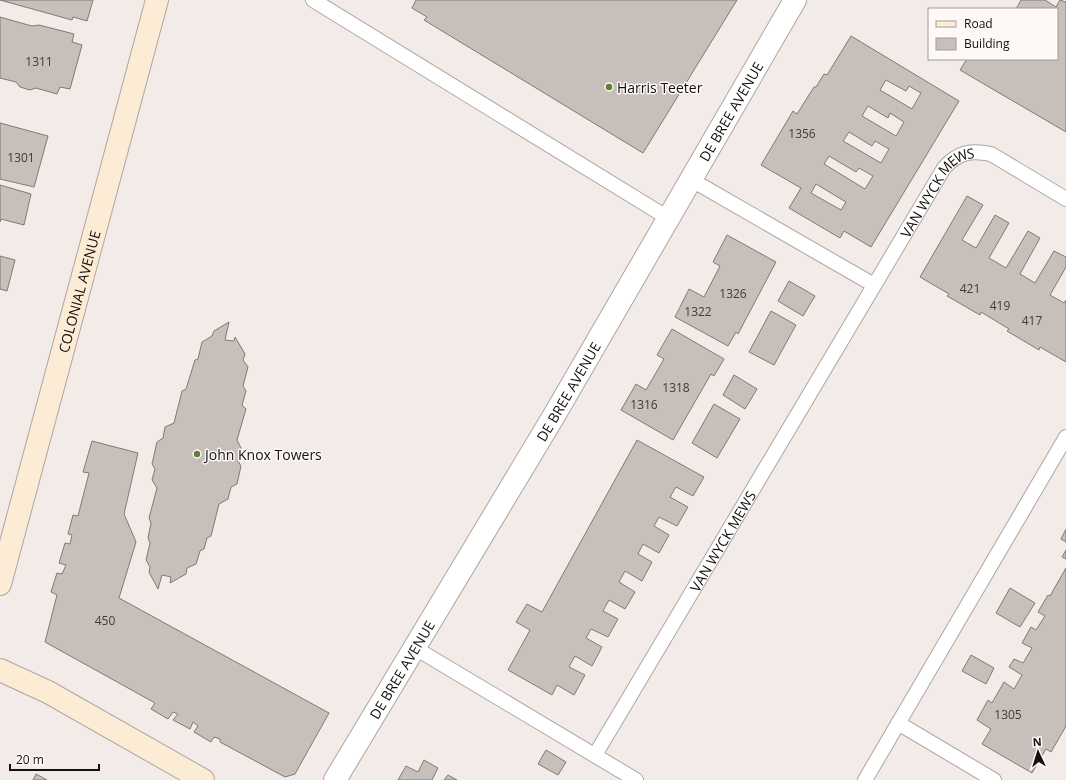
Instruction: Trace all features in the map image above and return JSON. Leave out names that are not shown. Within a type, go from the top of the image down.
[{"type":"street","name":"COLONIAL AVENUE","points":[[0,584],[157,0]]},
{"type":"street","name":"DE BREE AVENUE","points":[[335,780],[554,414],[795,0]]},
{"type":"street","points":[[0,670],[48,692],[202,780]]},
{"type":"lane","points":[[313,0],[668,218]]},
{"type":"lane","name":"VAN WYCK MEWS","points":[[595,755],[874,285],[950,160],[962,154],[978,151],[991,154],[1066,199]]},
{"type":"lane","points":[[690,179],[874,285]]},
{"type":"lane","points":[[865,780],[1066,436]]},
{"type":"lane","points":[[415,648],[636,780]]},
{"type":"lane","points":[[898,723],[994,780]]},
{"type":"building","points":[[0,0],[93,0],[87,21],[73,17],[72,20]]},
{"type":"building","name":"Harris Teeter","points":[[416,0],[737,0],[643,153],[424,20],[427,17],[412,8]]},
{"type":"building","points":[[1021,0],[1045,0],[1056,7],[1060,0],[1066,2],[1066,132],[960,70],[966,60],[1058,60],[1058,8],[1017,8]]},
{"type":"building","points":[[0,17],[32,26],[39,25],[74,34],[72,42],[82,45],[70,89],[60,87],[57,94],[36,88],[30,90],[20,87],[16,82],[0,78]]},
{"type":"building","points":[[851,36],[959,101],[871,247],[844,231],[840,238],[789,208],[801,188],[761,165],[793,111],[797,114],[824,74],[827,75]],"holes":[[[886,80],[906,91],[909,86],[921,93],[912,109],[880,90]],[[868,106],[888,118],[890,113],[904,122],[896,136],[862,116]],[[849,132],[872,146],[875,141],[889,149],[881,163],[843,141]],[[829,156],[856,172],[859,168],[873,176],[865,189],[824,164]],[[816,184],[846,202],[841,210],[811,193]]]},
{"type":"building","points":[[0,123],[48,136],[34,187],[0,179]]},
{"type":"building","points":[[0,185],[31,194],[24,225],[1,219],[0,222]]},
{"type":"building","points":[[967,196],[983,205],[962,240],[976,248],[995,215],[1009,223],[989,258],[1006,268],[1028,231],[1040,238],[1020,274],[1035,283],[1054,251],[1066,257],[1066,267],[1050,295],[1064,303],[1066,300],[1066,362],[1040,347],[1039,350],[1007,331],[1009,329],[981,312],[980,315],[947,296],[949,294],[920,277]]},
{"type":"building","points":[[727,235],[776,262],[738,334],[736,332],[728,346],[675,317],[689,289],[704,297],[720,266],[713,262]]},
{"type":"building","points":[[0,256],[15,260],[7,291],[0,289]]},
{"type":"building","points":[[789,281],[815,296],[803,316],[778,301]]},
{"type":"building","points":[[771,311],[796,325],[774,365],[749,352]]},
{"type":"building","name":"John Knox Towers","points":[[229,322],[225,340],[234,341],[235,337],[245,354],[243,360],[248,367],[243,386],[246,391],[242,405],[246,409],[237,440],[241,448],[238,461],[241,466],[237,484],[231,487],[228,499],[219,504],[211,536],[207,538],[204,549],[200,551],[196,564],[187,568],[186,574],[170,583],[171,577],[162,575],[158,589],[149,572],[150,567],[146,560],[150,543],[148,538],[151,523],[149,518],[157,488],[152,480],[155,469],[152,464],[157,442],[163,438],[165,427],[174,423],[182,391],[186,389],[195,360],[198,359],[202,342],[212,336],[214,331]]},
{"type":"building","points":[[672,329],[724,359],[714,376],[711,374],[673,440],[621,410],[636,384],[646,390],[664,359],[657,355]]},
{"type":"building","points":[[734,375],[757,389],[745,409],[723,395]]},
{"type":"building","points":[[714,404],[740,419],[717,458],[692,443]]},
{"type":"building","points":[[637,440],[704,477],[693,496],[676,487],[670,497],[688,507],[677,526],[659,517],[654,526],[669,535],[659,553],[643,544],[638,554],[652,562],[642,581],[625,571],[619,582],[635,592],[625,609],[609,600],[603,611],[618,619],[608,637],[591,629],[586,638],[602,647],[592,666],[575,656],[569,667],[585,675],[574,695],[557,685],[552,695],[508,670],[530,630],[516,622],[527,604],[542,612]]},
{"type":"building","points":[[92,441],[138,453],[124,514],[136,542],[119,598],[329,713],[295,774],[285,777],[220,742],[220,739],[214,737],[211,742],[194,732],[198,726],[193,722],[190,729],[173,720],[178,714],[173,712],[168,719],[151,709],[155,703],[45,642],[57,595],[51,592],[57,573],[62,574],[66,565],[59,563],[65,543],[70,544],[72,535],[68,534],[73,515],[78,516],[89,473],[83,472]]},
{"type":"building","points":[[1066,529],[1066,542],[1061,539]]},
{"type":"building","points":[[1066,550],[1066,559],[1062,557]]},
{"type":"building","points":[[1066,568],[1066,726],[1051,752],[1046,749],[1032,773],[982,744],[991,729],[977,720],[988,700],[992,703],[1004,682],[1014,689],[1022,675],[1009,667],[1014,659],[1023,663],[1032,648],[1022,643],[1031,627],[1036,630],[1045,616],[1038,612],[1048,595],[1050,596]]},
{"type":"building","points":[[1010,588],[1035,603],[1020,627],[996,613]]},
{"type":"building","points":[[971,655],[994,668],[986,684],[962,671]]},
{"type":"building","points":[[546,750],[566,762],[558,775],[538,764]]},
{"type":"building","points":[[424,760],[438,768],[432,780],[398,780],[406,766],[418,772]]},
{"type":"building","points":[[36,774],[47,780],[33,780]]},
{"type":"building","points":[[448,775],[457,780],[444,780]]},
{"type":"place","name":"Harris Teeter","points":[[609,87]]},
{"type":"place","name":"John Knox Towers","points":[[197,454]]}]
